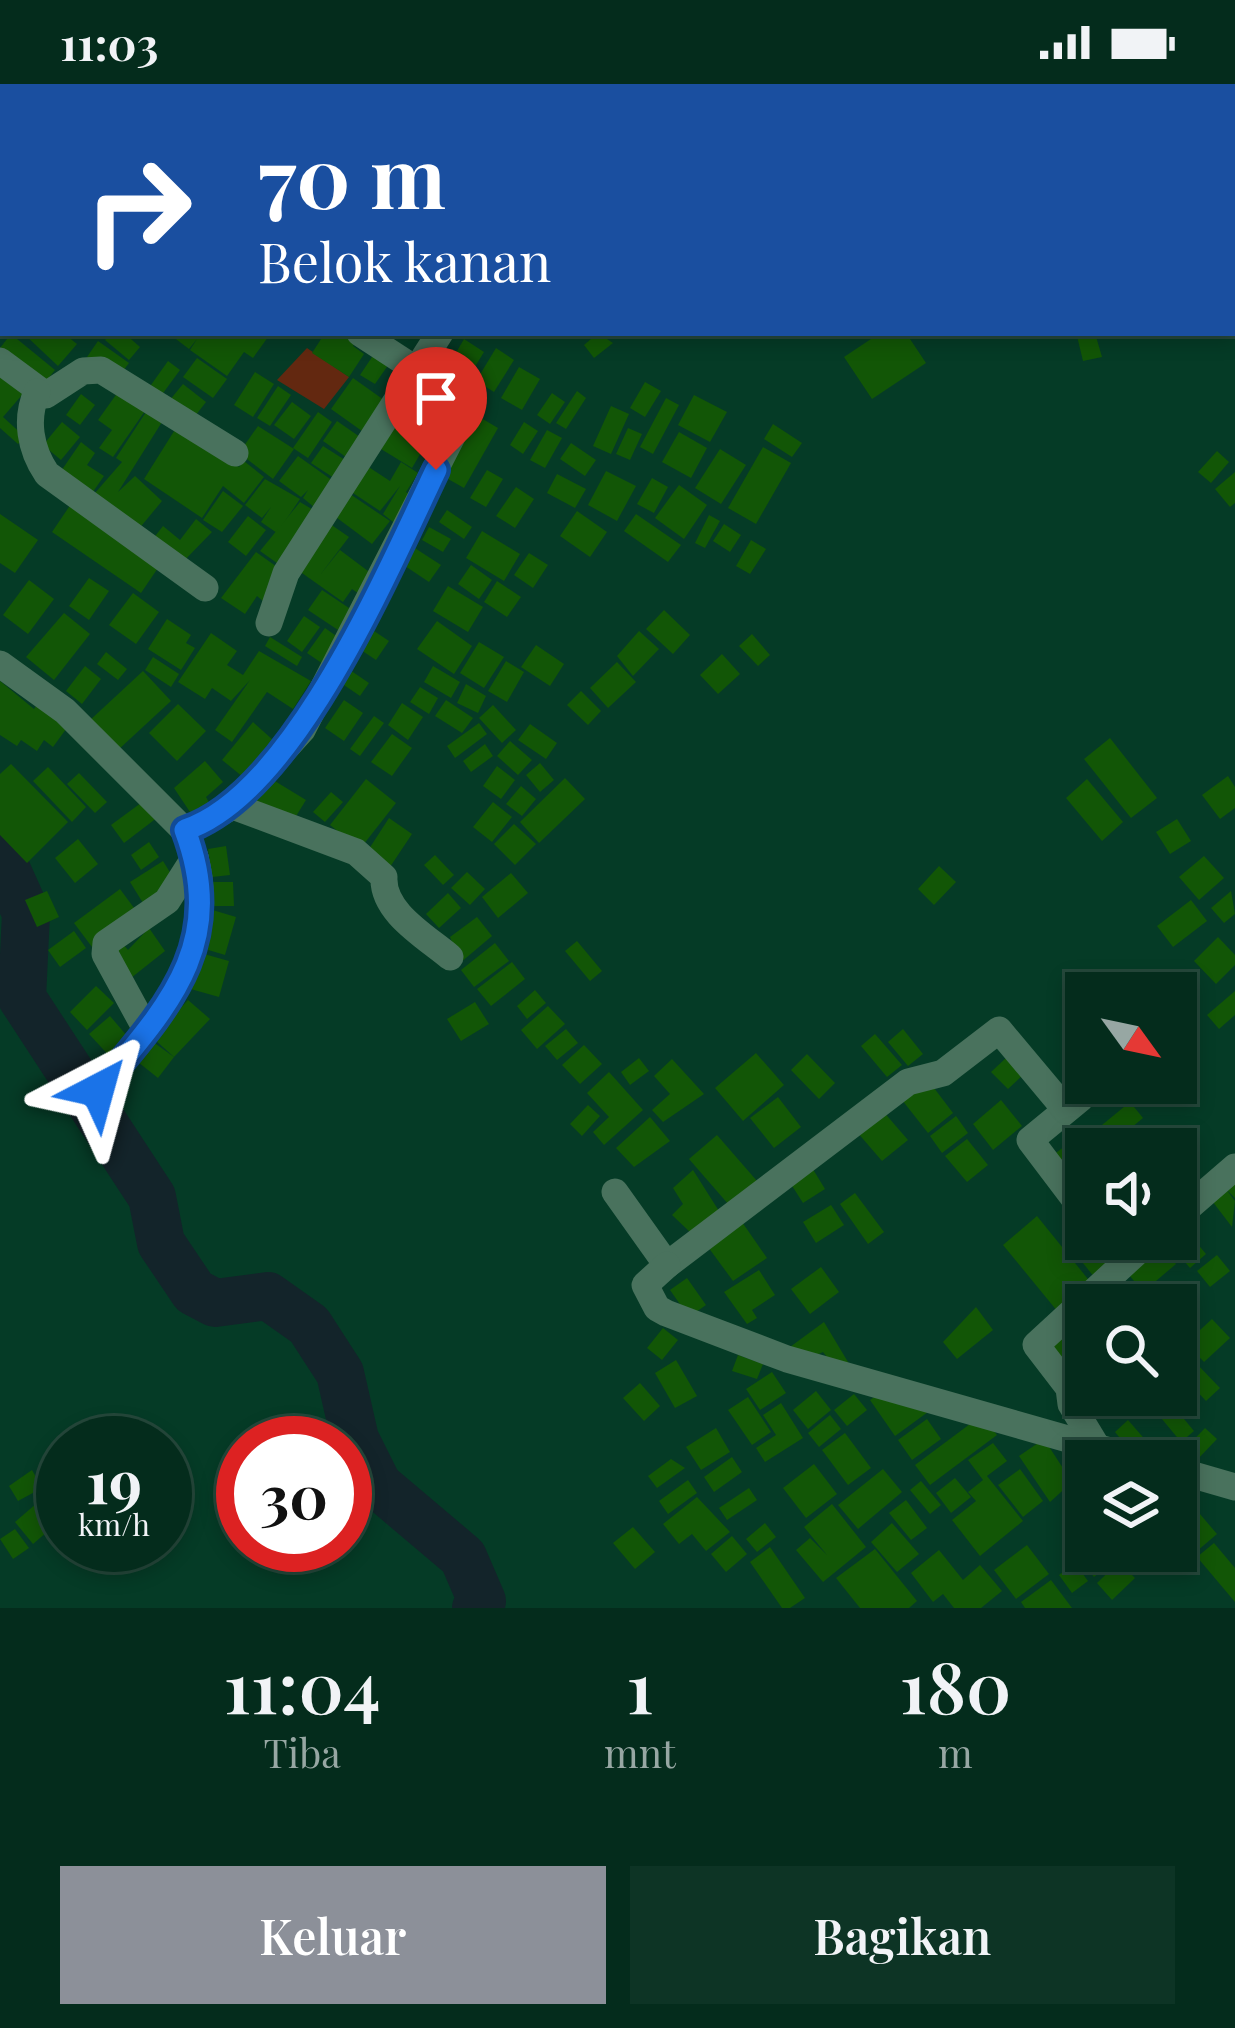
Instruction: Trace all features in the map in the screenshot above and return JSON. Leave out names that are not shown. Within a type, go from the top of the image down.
[{"type":"street","points":[[147,1030],[105,954],[106,943],[167,901],[190,844],[233,806],[308,719],[466,409],[458,397],[364,336]]},
{"type":"street","points":[[269,623],[286,573],[438,336]]},
{"type":"street","points":[[0,361],[46,395],[83,371],[101,370],[235,453]]},
{"type":"street","points":[[38,392],[28,414],[35,454],[46,474],[205,588]]},
{"type":"street","points":[[0,664],[65,711],[190,844],[203,908],[178,987],[98,1090]]},
{"type":"street","points":[[233,806],[356,853],[384,877],[383,893],[395,910],[450,957]]},
{"type":"street","points":[[1065,1186],[1030,1140],[1073,1104],[999,1030],[943,1073],[908,1082],[645,1286],[657,1308],[666,1313],[787,1359],[1069,1440]]},
{"type":"street","points":[[1197,1200],[1235,1167]]},
{"type":"street","points":[[615,1192],[667,1265]]},
{"type":"street","points":[[1092,1440],[1071,1404],[1069,1388],[1036,1345],[1108,1260]]},
{"type":"street","points":[[1197,1476],[1235,1487]]},
{"type":"shaded area","points":[[307,348],[349,377],[324,409],[277,380]]},
{"type":"building","points":[[13,336],[55,370],[42,386],[0,348]]},
{"type":"building","points":[[26,336],[67,336],[77,344],[58,366]]},
{"type":"building","points":[[127,336],[140,347],[129,360],[105,340]]},
{"type":"building","points":[[172,336],[269,336],[253,358],[244,352],[227,376],[190,350],[197,339],[189,349]]},
{"type":"building","points":[[323,336],[350,336],[359,337],[353,346],[364,354],[349,377],[312,353]]},
{"type":"building","points":[[594,336],[613,343],[594,358],[584,345]]},
{"type":"building","points":[[876,336],[908,336],[926,363],[872,399],[844,357]]},
{"type":"building","points":[[1077,336],[1096,336],[1102,357],[1083,361]]},
{"type":"building","points":[[464,339],[484,352],[473,370],[453,358]]},
{"type":"building","points":[[98,341],[129,363],[117,379],[87,357]]},
{"type":"building","points":[[496,348],[514,360],[494,392],[476,381]]},
{"type":"building","points":[[376,351],[391,361],[375,384],[360,375]]},
{"type":"building","points":[[197,358],[227,379],[213,398],[183,377]]},
{"type":"building","points":[[168,361],[180,370],[158,400],[146,392]]},
{"type":"building","points":[[0,364],[28,388],[3,417],[25,437],[18,444],[0,428]]},
{"type":"building","points":[[519,367],[540,379],[522,410],[501,398]]},
{"type":"building","points":[[255,372],[274,384],[253,417],[234,405]]},
{"type":"building","points":[[353,378],[391,405],[369,436],[331,409]]},
{"type":"building","points":[[645,382],[661,391],[645,417],[630,408]]},
{"type":"building","points":[[183,384],[206,402],[192,420],[169,401]]},
{"type":"building","points":[[278,386],[291,395],[270,426],[257,418]]},
{"type":"building","points":[[577,391],[586,398],[566,429],[556,423]]},
{"type":"building","points":[[118,392],[145,411],[113,457],[99,448],[112,430],[98,420]]},
{"type":"building","points":[[552,393],[565,402],[550,424],[537,415]]},
{"type":"building","points":[[81,394],[95,405],[80,425],[66,415]]},
{"type":"building","points":[[694,395],[727,412],[710,442],[678,425]]},
{"type":"building","points":[[666,398],[679,405],[653,454],[640,447]]},
{"type":"building","points":[[292,402],[311,416],[294,439],[274,425]]},
{"type":"building","points":[[611,406],[629,414],[611,454],[593,446]]},
{"type":"building","points":[[146,412],[162,422],[118,492],[135,476],[162,501],[138,530],[95,493],[122,462],[116,458]]},
{"type":"building","points":[[318,412],[332,422],[308,458],[293,448]]},
{"type":"building","points":[[476,415],[498,428],[464,488],[441,475]]},
{"type":"building","points":[[337,421],[360,437],[346,457],[323,441]]},
{"type":"building","points":[[398,421],[429,439],[412,468],[381,449]]},
{"type":"building","points":[[62,422],[80,437],[61,460],[43,445]]},
{"type":"building","points":[[524,422],[538,431],[523,454],[510,445]]},
{"type":"building","points":[[773,424],[802,443],[792,457],[764,439]]},
{"type":"building","points":[[258,426],[294,449],[273,479],[239,453]]},
{"type":"building","points":[[176,428],[239,467],[244,461],[264,477],[244,503],[223,486],[202,518],[144,479]]},
{"type":"building","points":[[628,428],[642,434],[630,460],[616,454]]},
{"type":"building","points":[[547,430],[562,438],[545,468],[530,460]]},
{"type":"building","points":[[679,432],[707,448],[691,478],[662,462]]},
{"type":"building","points":[[81,442],[95,453],[87,465],[104,476],[90,496],[59,474]]},
{"type":"building","points":[[571,443],[596,460],[585,476],[560,459]]},
{"type":"building","points":[[323,446],[345,460],[334,478],[311,463]]},
{"type":"building","points":[[763,447],[791,463],[756,524],[728,508]]},
{"type":"building","points":[[720,449],[746,465],[721,504],[695,488]]},
{"type":"building","points":[[1217,451],[1229,462],[1211,483],[1198,472]]},
{"type":"building","points":[[298,456],[333,481],[314,507],[303,498],[308,490],[301,497],[279,481]]},
{"type":"building","points":[[401,462],[418,473],[406,492],[419,502],[402,529],[383,514],[400,486],[380,511],[347,489],[364,464],[390,481]]},
{"type":"building","points":[[487,470],[503,479],[486,507],[470,498]]},
{"type":"building","points":[[606,471],[636,486],[617,521],[588,505]]},
{"type":"building","points":[[1235,472],[1235,503],[1230,507],[1215,489]]},
{"type":"building","points":[[557,474],[586,489],[575,508],[547,493]]},
{"type":"building","points":[[652,478],[668,487],[654,513],[637,504]]},
{"type":"building","points":[[265,479],[300,499],[277,533],[261,522],[271,507],[262,518],[245,505]]},
{"type":"building","points":[[679,485],[707,505],[684,539],[655,518]]},
{"type":"building","points":[[516,487],[534,499],[515,528],[496,516]]},
{"type":"building","points":[[223,491],[243,506],[222,532],[203,520]]},
{"type":"building","points":[[347,492],[390,521],[372,544],[325,509]]},
{"type":"building","points":[[73,501],[162,562],[141,593],[52,532]]},
{"type":"building","points":[[300,502],[320,514],[284,568],[260,551]]},
{"type":"building","points":[[447,510],[472,527],[464,539],[439,522]]},
{"type":"building","points":[[577,511],[607,532],[590,557],[560,536]]},
{"type":"building","points":[[0,514],[38,540],[15,573],[0,563]]},
{"type":"building","points":[[636,514],[681,545],[668,562],[624,531]]},
{"type":"building","points":[[709,515],[720,521],[705,548],[695,543]]},
{"type":"building","points":[[248,516],[266,530],[246,556],[228,542]]},
{"type":"building","points":[[196,519],[212,532],[178,567],[149,544],[163,526],[180,540]]},
{"type":"building","points":[[323,519],[349,537],[320,575],[340,550],[380,580],[366,599],[352,589],[343,602],[292,566]]},
{"type":"building","points":[[724,524],[741,535],[730,552],[713,541]]},
{"type":"building","points":[[429,527],[451,539],[443,552],[422,540]]},
{"type":"building","points":[[482,531],[520,554],[504,581],[466,558]]},
{"type":"building","points":[[751,540],[766,549],[750,574],[736,566]]},
{"type":"building","points":[[407,543],[441,565],[429,582],[396,560]]},
{"type":"building","points":[[256,552],[280,569],[264,602],[257,596],[245,614],[221,598]]},
{"type":"building","points":[[529,553],[548,565],[533,588],[514,575]]},
{"type":"building","points":[[471,565],[492,580],[479,599],[458,584]]},
{"type":"building","points":[[89,578],[109,591],[89,620],[69,606]]},
{"type":"building","points":[[29,580],[54,599],[28,634],[3,615]]},
{"type":"building","points":[[497,581],[521,597],[507,617],[484,602]]},
{"type":"building","points":[[448,586],[483,607],[468,632],[433,611]]},
{"type":"building","points":[[322,590],[358,614],[344,634],[308,610]]},
{"type":"building","points":[[133,593],[159,612],[136,644],[109,625]]},
{"type":"building","points":[[664,610],[690,635],[673,654],[646,629]]},
{"type":"building","points":[[64,613],[90,634],[54,680],[26,657]]},
{"type":"building","points":[[304,616],[320,627],[302,652],[287,641]]},
{"type":"building","points":[[167,619],[191,635],[186,643],[195,648],[181,670],[148,649]]},
{"type":"building","points":[[437,621],[472,646],[454,674],[417,649]]},
{"type":"building","points":[[365,625],[389,641],[376,660],[352,644]]},
{"type":"building","points":[[325,628],[346,643],[329,668],[307,653]]},
{"type":"building","points":[[639,631],[659,649],[633,676],[617,656]]},
{"type":"building","points":[[211,633],[237,651],[227,665],[243,675],[259,651],[311,681],[293,709],[267,692],[232,742],[215,730],[250,680],[231,701],[212,688],[205,699],[178,682]]},
{"type":"building","points":[[752,634],[770,655],[758,666],[739,646]]},
{"type":"building","points":[[270,637],[302,657],[297,666],[265,646]]},
{"type":"building","points":[[479,642],[504,657],[484,688],[460,673]]},
{"type":"building","points":[[536,645],[564,664],[550,686],[521,667]]},
{"type":"building","points":[[106,652],[127,669],[118,680],[97,664]]},
{"type":"building","points":[[722,654],[740,674],[718,694],[700,675]]},
{"type":"building","points":[[153,657],[179,674],[171,687],[145,670]]},
{"type":"building","points":[[506,661],[524,672],[507,702],[488,691]]},
{"type":"building","points":[[617,662],[636,682],[608,708],[590,688]]},
{"type":"building","points":[[85,666],[101,679],[82,704],[66,691]]},
{"type":"building","points":[[433,666],[460,682],[451,698],[424,682]]},
{"type":"building","points":[[347,668],[369,683],[360,696],[338,681]]},
{"type":"building","points":[[143,671],[171,701],[118,750],[88,722]]},
{"type":"building","points":[[0,681],[34,709],[42,698],[69,725],[53,747],[44,740],[37,751],[21,740],[17,746],[0,735]]},
{"type":"building","points":[[466,684],[486,696],[478,713],[457,703]]},
{"type":"building","points":[[420,687],[438,698],[429,714],[410,702]]},
{"type":"building","points":[[581,691],[601,711],[588,725],[567,705]]},
{"type":"building","points":[[344,700],[363,713],[344,741],[325,728]]},
{"type":"building","points":[[446,700],[473,718],[462,733],[435,716]]},
{"type":"building","points":[[402,703],[423,717],[408,740],[388,725]]},
{"type":"building","points":[[178,704],[206,731],[177,761],[149,733]]},
{"type":"building","points":[[493,705],[516,730],[502,743],[479,718]]},
{"type":"building","points":[[374,716],[384,723],[360,756],[350,749]]},
{"type":"building","points":[[253,722],[273,740],[243,777],[222,760]]},
{"type":"building","points":[[479,723],[487,734],[455,758],[447,746]]},
{"type":"building","points":[[530,724],[557,743],[546,759],[518,740]]},
{"type":"building","points":[[392,734],[412,748],[392,776],[371,762]]},
{"type":"building","points":[[1110,738],[1157,798],[1131,818],[1084,759]]},
{"type":"building","points":[[510,741],[532,760],[518,775],[497,756]]},
{"type":"building","points":[[485,744],[493,756],[471,772],[463,761]]},
{"type":"building","points":[[205,761],[223,782],[206,797],[213,810],[196,821],[174,788]]},
{"type":"building","points":[[540,763],[554,780],[540,792],[526,775]]},
{"type":"building","points":[[11,764],[68,822],[27,863],[0,835],[0,774]]},
{"type":"building","points":[[497,766],[515,780],[501,799],[483,786]]},
{"type":"building","points":[[48,767],[86,807],[72,822],[33,781]]},
{"type":"building","points":[[79,773],[107,802],[95,813],[67,784]]},
{"type":"building","points":[[265,775],[306,800],[290,826],[249,801]]},
{"type":"building","points":[[1228,776],[1235,787],[1235,808],[1220,819],[1202,795]]},
{"type":"building","points":[[565,778],[585,799],[539,843],[520,822]]},
{"type":"building","points":[[366,779],[396,803],[360,849],[330,825]]},
{"type":"building","points":[[1087,779],[1123,822],[1102,841],[1066,798]]},
{"type":"building","points":[[521,786],[536,799],[522,816],[506,804]]},
{"type":"building","points":[[331,792],[343,802],[325,822],[313,812]]},
{"type":"building","points":[[145,800],[158,817],[124,843],[111,825]]},
{"type":"building","points":[[493,802],[512,817],[492,842],[473,827]]},
{"type":"building","points":[[389,818],[412,834],[390,867],[367,852]]},
{"type":"building","points":[[1177,819],[1191,841],[1170,854],[1156,832]]},
{"type":"building","points":[[514,824],[536,844],[515,865],[494,844]]},
{"type":"building","points":[[78,839],[98,864],[75,883],[55,858]]},
{"type":"building","points":[[149,842],[159,857],[141,870],[131,855]]},
{"type":"building","points":[[226,846],[230,875],[212,877],[208,849]]},
{"type":"building","points":[[435,855],[454,875],[443,885],[424,865]]},
{"type":"building","points":[[1204,856],[1224,878],[1199,900],[1179,877]]},
{"type":"building","points":[[163,861],[176,882],[143,903],[130,882]]},
{"type":"building","points":[[939,866],[956,882],[934,905],[918,889]]},
{"type":"building","points":[[467,872],[485,889],[470,905],[451,888]]},
{"type":"building","points":[[511,873],[528,893],[498,918],[482,897]]},
{"type":"building","points":[[212,882],[233,882],[234,906],[213,906]]},
{"type":"building","points":[[120,889],[137,912],[92,947],[74,923]]},
{"type":"building","points":[[47,891],[59,917],[37,927],[25,900]]},
{"type":"building","points":[[1231,891],[1235,914],[1224,923],[1211,908]]},
{"type":"building","points":[[448,893],[461,908],[439,928],[426,914]]},
{"type":"building","points":[[1191,900],[1207,921],[1173,947],[1157,926]]},
{"type":"building","points":[[206,908],[236,917],[225,955],[195,946]]},
{"type":"building","points":[[477,917],[492,936],[460,963],[450,937]]},
{"type":"building","points":[[149,928],[165,951],[131,978],[111,954],[123,944],[128,950]]},
{"type":"building","points":[[74,931],[86,948],[60,967],[48,950]]},
{"type":"building","points":[[1218,937],[1235,955],[1235,965],[1216,984],[1194,961]]},
{"type":"building","points":[[577,941],[602,971],[590,981],[565,951]]},
{"type":"building","points":[[495,943],[509,961],[474,987],[461,970]]},
{"type":"building","points":[[197,952],[229,961],[219,997],[187,988]]},
{"type":"building","points":[[512,962],[525,979],[491,1006],[477,989]]},
{"type":"building","points":[[96,986],[114,1003],[87,1030],[70,1012]]},
{"type":"building","points":[[535,990],[546,1003],[527,1019],[517,1006]]},
{"type":"building","points":[[1235,991],[1235,1015],[1219,1029],[1207,1015]]},
{"type":"building","points":[[188,1000],[210,1019],[174,1057],[153,1038]]},
{"type":"building","points":[[475,1002],[489,1024],[461,1041],[447,1019]]},
{"type":"building","points":[[548,1006],[565,1024],[537,1049],[521,1030]]},
{"type":"building","points":[[110,1016],[133,1043],[113,1060],[89,1034]]},
{"type":"building","points":[[566,1029],[578,1043],[557,1060],[545,1046]]},
{"type":"building","points":[[903,1029],[923,1054],[908,1066],[888,1042]]},
{"type":"building","points":[[875,1034],[902,1065],[887,1077],[861,1046]]},
{"type":"building","points":[[149,1039],[174,1057],[158,1078],[133,1058]]},
{"type":"building","points":[[584,1045],[602,1064],[580,1084],[562,1065]]},
{"type":"building","points":[[756,1053],[784,1085],[743,1121],[715,1088]]},
{"type":"building","points":[[807,1054],[835,1083],[819,1099],[791,1070]]},
{"type":"building","points":[[1007,1057],[1024,1074],[1008,1089],[991,1072]]},
{"type":"building","points":[[639,1058],[649,1071],[630,1085],[621,1072]]},
{"type":"building","points":[[672,1059],[704,1094],[663,1122],[652,1110],[670,1094],[654,1076]]},
{"type":"building","points":[[609,1072],[643,1110],[604,1145],[593,1132],[609,1117],[587,1093]]},
{"type":"building","points":[[928,1080],[953,1113],[928,1133],[902,1100]]},
{"type":"building","points":[[778,1097],[801,1127],[774,1148],[750,1118]]},
{"type":"building","points":[[1001,1100],[1022,1126],[993,1150],[973,1124]]},
{"type":"building","points":[[1128,1104],[1143,1118],[1131,1128],[1102,1125]]},
{"type":"building","points":[[588,1105],[600,1116],[582,1136],[570,1124]]},
{"type":"building","points":[[882,1110],[908,1140],[882,1161],[857,1132]]},
{"type":"building","points":[[956,1116],[968,1133],[942,1153],[930,1136]]},
{"type":"building","points":[[650,1117],[670,1141],[634,1167],[616,1148]]},
{"type":"building","points":[[717,1135],[757,1181],[729,1205],[689,1159]]},
{"type":"building","points":[[967,1139],[988,1165],[967,1182],[945,1156]]},
{"type":"building","points":[[1065,1146],[1065,1170],[1053,1155]]},
{"type":"building","points":[[811,1166],[825,1189],[803,1203],[789,1181]]},
{"type":"building","points":[[693,1170],[719,1211],[691,1233],[672,1215],[683,1204],[673,1188]]},
{"type":"building","points":[[1235,1173],[1235,1198],[1226,1189],[1235,1201],[1232,1227],[1206,1193]]},
{"type":"building","points":[[855,1193],[884,1232],[868,1244],[840,1204]]},
{"type":"building","points":[[831,1205],[844,1225],[816,1243],[803,1222]]},
{"type":"building","points":[[1037,1216],[1065,1251],[1065,1260],[1073,1260],[1092,1284],[1065,1284],[1065,1306],[1058,1312],[1003,1245]]},
{"type":"building","points":[[742,1222],[767,1258],[733,1281],[708,1247]]},
{"type":"building","points":[[1197,1243],[1206,1254],[1190,1268],[1183,1260],[1197,1260]]},
{"type":"building","points":[[1217,1255],[1230,1271],[1210,1287],[1197,1271]]},
{"type":"building","points":[[1080,1260],[1115,1260],[1116,1262],[1095,1278]]},
{"type":"building","points":[[1138,1260],[1173,1260],[1176,1264],[1152,1284],[1136,1284],[1125,1270]]},
{"type":"building","points":[[821,1267],[839,1292],[810,1314],[791,1289]]},
{"type":"building","points":[[759,1270],[775,1295],[752,1310],[757,1318],[747,1324],[724,1292]]},
{"type":"building","points":[[687,1278],[706,1305],[689,1317],[670,1290]]},
{"type":"building","points":[[976,1307],[993,1330],[957,1359],[943,1342]]},
{"type":"building","points":[[1212,1319],[1230,1338],[1204,1362],[1197,1355],[1197,1333]]},
{"type":"building","points":[[824,1322],[851,1367],[839,1372],[823,1352],[801,1362],[790,1347]]},
{"type":"building","points":[[663,1328],[678,1340],[662,1360],[647,1348]]},
{"type":"building","points":[[1065,1330],[1065,1370],[1045,1346]]},
{"type":"building","points":[[738,1355],[763,1364],[757,1379],[732,1371]]},
{"type":"building","points":[[676,1360],[697,1396],[675,1408],[655,1373]]},
{"type":"building","points":[[1197,1364],[1220,1388],[1206,1401],[1197,1391]]},
{"type":"building","points":[[772,1372],[786,1393],[760,1410],[746,1389]]},
{"type":"building","points":[[640,1383],[660,1406],[644,1421],[623,1398]]},
{"type":"building","points":[[886,1389],[928,1412],[895,1436],[870,1400]]},
{"type":"building","points":[[816,1391],[831,1410],[808,1429],[793,1410]]},
{"type":"building","points":[[854,1394],[867,1410],[847,1426],[834,1410]]},
{"type":"building","points":[[748,1397],[771,1432],[752,1445],[728,1410]]},
{"type":"building","points":[[781,1403],[803,1438],[765,1462],[756,1448],[776,1435],[763,1415]]},
{"type":"building","points":[[830,1415],[841,1429],[819,1447],[808,1433]]},
{"type":"building","points":[[982,1415],[997,1435],[930,1485],[915,1465]]},
{"type":"building","points":[[1159,1416],[1182,1416],[1194,1431],[1179,1440]]},
{"type":"building","points":[[927,1419],[941,1439],[912,1460],[898,1440]]},
{"type":"building","points":[[1128,1420],[1145,1440],[1122,1440],[1115,1432]]},
{"type":"building","points":[[716,1428],[730,1452],[701,1470],[686,1447]]},
{"type":"building","points":[[1205,1428],[1217,1439],[1197,1460],[1194,1440]]},
{"type":"building","points":[[845,1433],[871,1468],[848,1485],[822,1450]]},
{"type":"building","points":[[1044,1439],[1065,1471],[1065,1488],[1050,1502],[1019,1456]]},
{"type":"building","points":[[993,1443],[1007,1461],[987,1476],[1023,1521],[980,1556],[952,1520],[976,1501],[968,1492],[983,1480],[968,1460]]},
{"type":"building","points":[[732,1457],[742,1472],[714,1492],[704,1477]]},
{"type":"building","points":[[671,1459],[685,1468],[657,1488],[648,1476]]},
{"type":"building","points":[[814,1464],[837,1494],[806,1518],[783,1488]]},
{"type":"building","points":[[883,1469],[902,1492],[858,1529],[838,1505]]},
{"type":"building","points":[[1020,1469],[1043,1501],[1023,1517],[998,1485]]},
{"type":"building","points":[[32,1470],[36,1477],[36,1491],[18,1501],[9,1486]]},
{"type":"building","points":[[955,1478],[971,1497],[951,1513],[936,1493]]},
{"type":"building","points":[[688,1480],[697,1493],[668,1514],[659,1501]]},
{"type":"building","points":[[921,1481],[941,1505],[930,1514],[910,1490]]},
{"type":"building","points":[[749,1488],[757,1500],[727,1520],[719,1508]]},
{"type":"building","points":[[697,1497],[730,1532],[706,1551],[692,1534],[679,1544],[663,1524]]},
{"type":"building","points":[[906,1500],[927,1528],[911,1540],[889,1513]]},
{"type":"building","points":[[36,1504],[36,1541],[33,1544],[15,1522]]},
{"type":"building","points":[[832,1504],[866,1547],[823,1582],[796,1550],[810,1538],[827,1555],[804,1527]]},
{"type":"building","points":[[1197,1511],[1217,1534],[1197,1551]]},
{"type":"building","points":[[765,1523],[776,1537],[757,1552],[746,1539]]},
{"type":"building","points":[[892,1523],[919,1554],[897,1572],[871,1542]]},
{"type":"building","points":[[633,1527],[655,1552],[635,1569],[613,1543]]},
{"type":"building","points":[[15,1529],[29,1548],[13,1559],[0,1539]]},
{"type":"building","points":[[732,1536],[747,1554],[726,1572],[711,1554]]},
{"type":"building","points":[[1214,1543],[1235,1568],[1235,1602],[1197,1557]]},
{"type":"building","points":[[1027,1545],[1049,1574],[1016,1599],[994,1570]]},
{"type":"building","points":[[770,1547],[805,1598],[790,1608],[782,1608],[750,1562]]},
{"type":"building","points":[[875,1549],[917,1601],[909,1608],[860,1608],[836,1578]]},
{"type":"building","points":[[939,1550],[963,1580],[980,1565],[1002,1591],[981,1608],[954,1608],[943,1594],[933,1602],[911,1573]]},
{"type":"building","points":[[1065,1570],[1082,1572],[1088,1581],[1072,1593],[1059,1575]]},
{"type":"building","points":[[1109,1572],[1129,1572],[1135,1578],[1112,1600],[1097,1583]]},
{"type":"building","points":[[1051,1580],[1072,1608],[1025,1608],[1021,1602]]},
{"type":"waterway","points":[[0,855],[26,913],[22,998],[152,1197],[161,1243],[194,1292],[215,1303],[268,1296],[309,1325],[340,1373],[355,1439],[378,1485],[463,1557],[482,1601],[476,1608]]},
{"type":"route","points":[[98,1090],[173,997],[192,946],[203,908],[203,888],[185,830],[233,806],[302,730],[436,470]]}]
